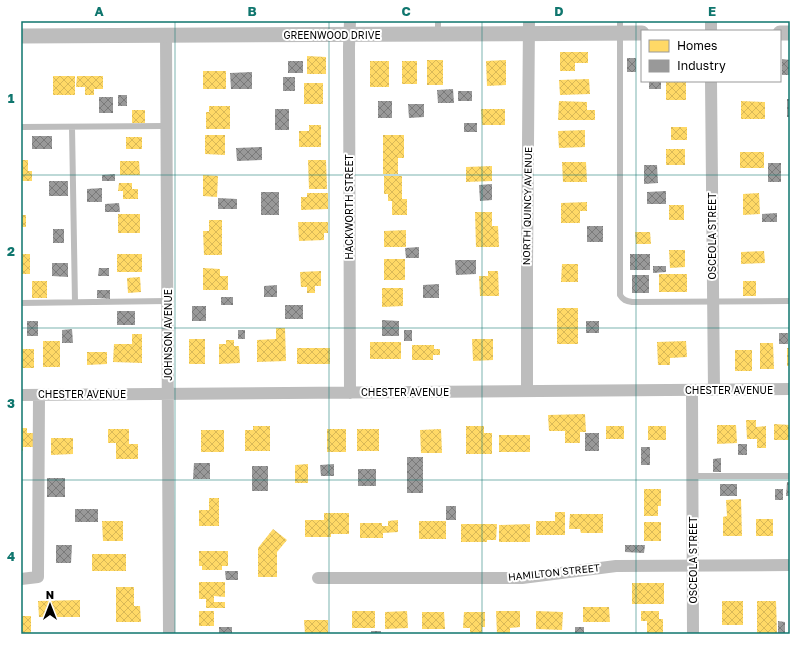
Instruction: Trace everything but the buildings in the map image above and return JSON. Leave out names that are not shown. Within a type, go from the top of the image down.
[{"type":"street","name":"GREENWOOD DRIVE","points":[[21,36],[166,36],[349,28],[620,27],[641,34]]},
{"type":"street","name":"HACKWORTH STREET","points":[[349,28],[350,393]]},
{"type":"street","name":"NORTH QUINCY AVENUE","points":[[527,391],[529,28]]},
{"type":"street","name":"JOHNSON AVENUE","points":[[166,36],[169,634]]},
{"type":"street","name":"OSCEOLA STREET","points":[[711,82],[714,390]]},
{"type":"street","name":"OSCEOLA STREET","points":[[692,390],[693,634]]},
{"type":"street","name":"CHESTER AVENUE","points":[[21,395],[790,390]]},
{"type":"street","points":[[21,579],[38,577],[39,395]]},
{"type":"street","name":"HAMILTON STREET","points":[[318,578],[522,578],[616,566],[790,565]]},
{"type":"lane","points":[[620,27],[620,295],[626,301],[632,302],[790,302]]},
{"type":"lane","points":[[21,127],[166,126]]},
{"type":"lane","points":[[72,127],[75,302]]},
{"type":"lane","points":[[21,303],[167,301]]},
{"type":"lane","points":[[692,476],[790,476]]}]
